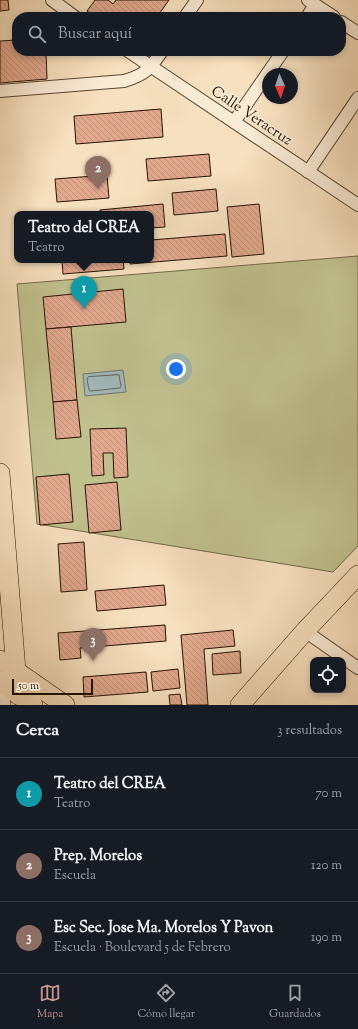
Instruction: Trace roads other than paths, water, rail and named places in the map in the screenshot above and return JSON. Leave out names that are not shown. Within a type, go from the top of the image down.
[{"type":"main road","points":[[0,473],[8,677]]},
{"type":"main road","points":[[240,705],[305,631],[358,575]]},
{"type":"main road","points":[[0,660],[18,695],[33,705]]},
{"type":"main road","points":[[8,677],[65,705]]},
{"type":"street","points":[[52,0],[69,12]]},
{"type":"street","points":[[189,12],[197,0]]},
{"type":"street","points":[[309,12],[312,2],[327,12]]},
{"type":"street","points":[[346,25],[358,33]]},
{"type":"street","name":"Calle Veracruz","points":[[136,56],[358,205]]},
{"type":"street","points":[[0,91],[124,81],[139,77],[152,66],[159,56]]},
{"type":"street","points":[[234,122],[280,56]]},
{"type":"street","points":[[308,172],[358,98]]},
{"type":"street","points":[[305,631],[358,668]]},
{"type":"street","points":[[0,685],[2,705]]},
{"type":"water","points":[[123,370],[126,392],[85,396],[83,374]]},
{"type":"place","name":"Prep. Morelos","points":[[98,189]]},
{"type":"place","name":"Teatro del CREA","points":[[84,309]]},
{"type":"place","name":"Esc Sec. Jose Ma. Morelos Y Pavon","points":[[93,661]]}]
